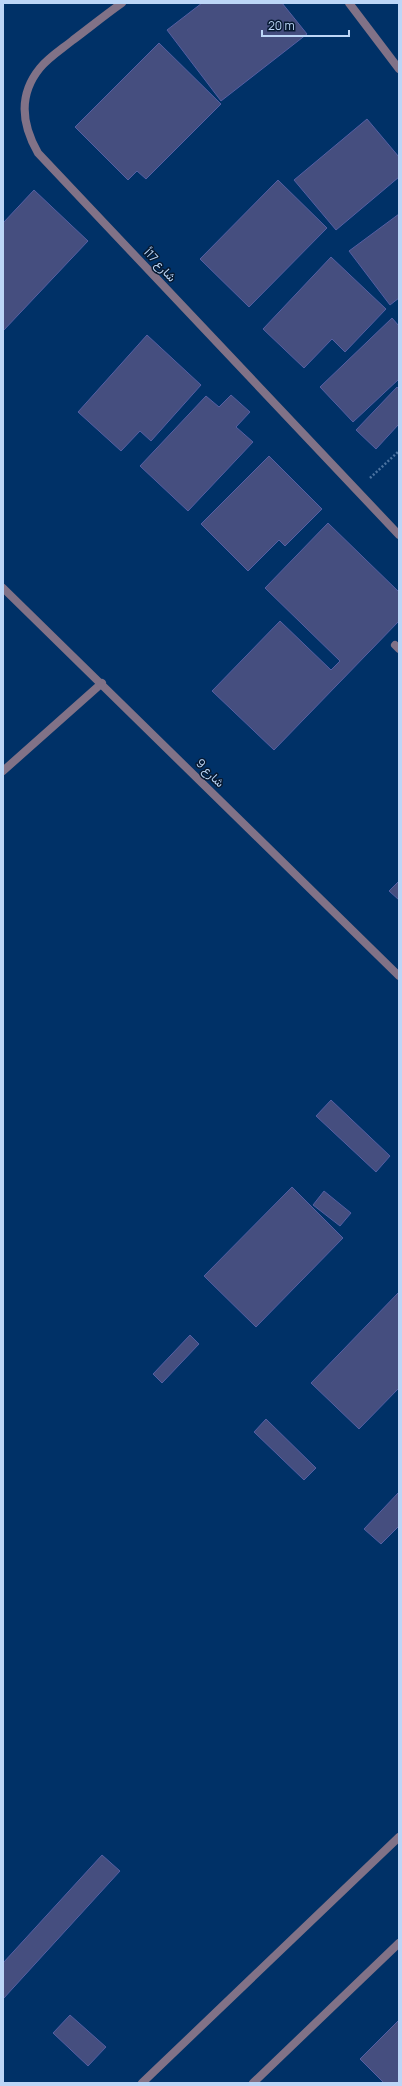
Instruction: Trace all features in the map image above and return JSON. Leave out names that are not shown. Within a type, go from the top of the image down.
[{"type":"street","name":"شارع 17أ","points":[[122,3],[51,57],[40,68],[26,95],[24,110],[26,125],[31,140],[38,153],[399,535]]},
{"type":"street","points":[[349,3],[399,69]]},
{"type":"street","name":"شارع 9","points":[[3,588],[102,683],[399,976]]},
{"type":"street","points":[[3,771],[102,683]]},
{"type":"street","points":[[142,2083],[399,1837]]},
{"type":"street","points":[[253,2083],[399,1943]]},
{"type":"path","points":[[356,490],[399,451]]},
{"type":"building","points":[[202,3],[282,3],[307,34],[221,101],[167,30]]},
{"type":"building","points":[[159,43],[221,104],[146,179],[137,171],[128,180],[75,127]]},
{"type":"building","points":[[367,119],[399,157],[399,177],[336,230],[294,180]]},
{"type":"building","points":[[278,180],[327,228],[249,307],[200,259]]},
{"type":"building","points":[[34,190],[88,241],[3,331],[3,223]]},
{"type":"building","points":[[399,214],[399,298],[390,305],[349,251]]},
{"type":"building","points":[[331,257],[386,309],[345,352],[332,339],[304,368],[263,329]]},
{"type":"building","points":[[392,318],[399,326],[399,379],[353,422],[320,387]]},
{"type":"building","points":[[147,335],[201,385],[151,441],[140,431],[121,451],[78,412]]},
{"type":"building","points":[[397,387],[399,389],[399,424],[376,449],[356,430]]},
{"type":"building","points":[[231,395],[250,412],[236,427],[253,442],[188,511],[140,466],[206,396],[219,407]]},
{"type":"building","points":[[269,456],[322,509],[285,546],[279,540],[248,571],[201,524]]},
{"type":"building","points":[[328,523],[399,592],[399,621],[274,750],[212,691],[280,621],[331,670],[340,661],[265,588]]},
{"type":"building","points":[[399,881],[399,900],[389,891]]},
{"type":"building","points":[[331,1100],[390,1156],[376,1172],[316,1116]]},
{"type":"building","points":[[292,1187],[343,1238],[256,1327],[204,1276]]},
{"type":"building","points":[[324,1191],[351,1213],[340,1226],[313,1205]]},
{"type":"building","points":[[399,1292],[399,1388],[359,1429],[311,1383]]},
{"type":"building","points":[[190,1335],[199,1344],[162,1383],[153,1374]]},
{"type":"building","points":[[266,1419],[316,1468],[304,1480],[254,1432]]},
{"type":"building","points":[[399,1492],[399,1526],[381,1544],[364,1529]]},
{"type":"building","points":[[102,1855],[120,1871],[3,1999],[3,1963]]},
{"type":"building","points":[[70,2015],[106,2047],[88,2066],[53,2033]]},
{"type":"building","points":[[399,2020],[399,2083],[384,2083],[360,2059]]}]
